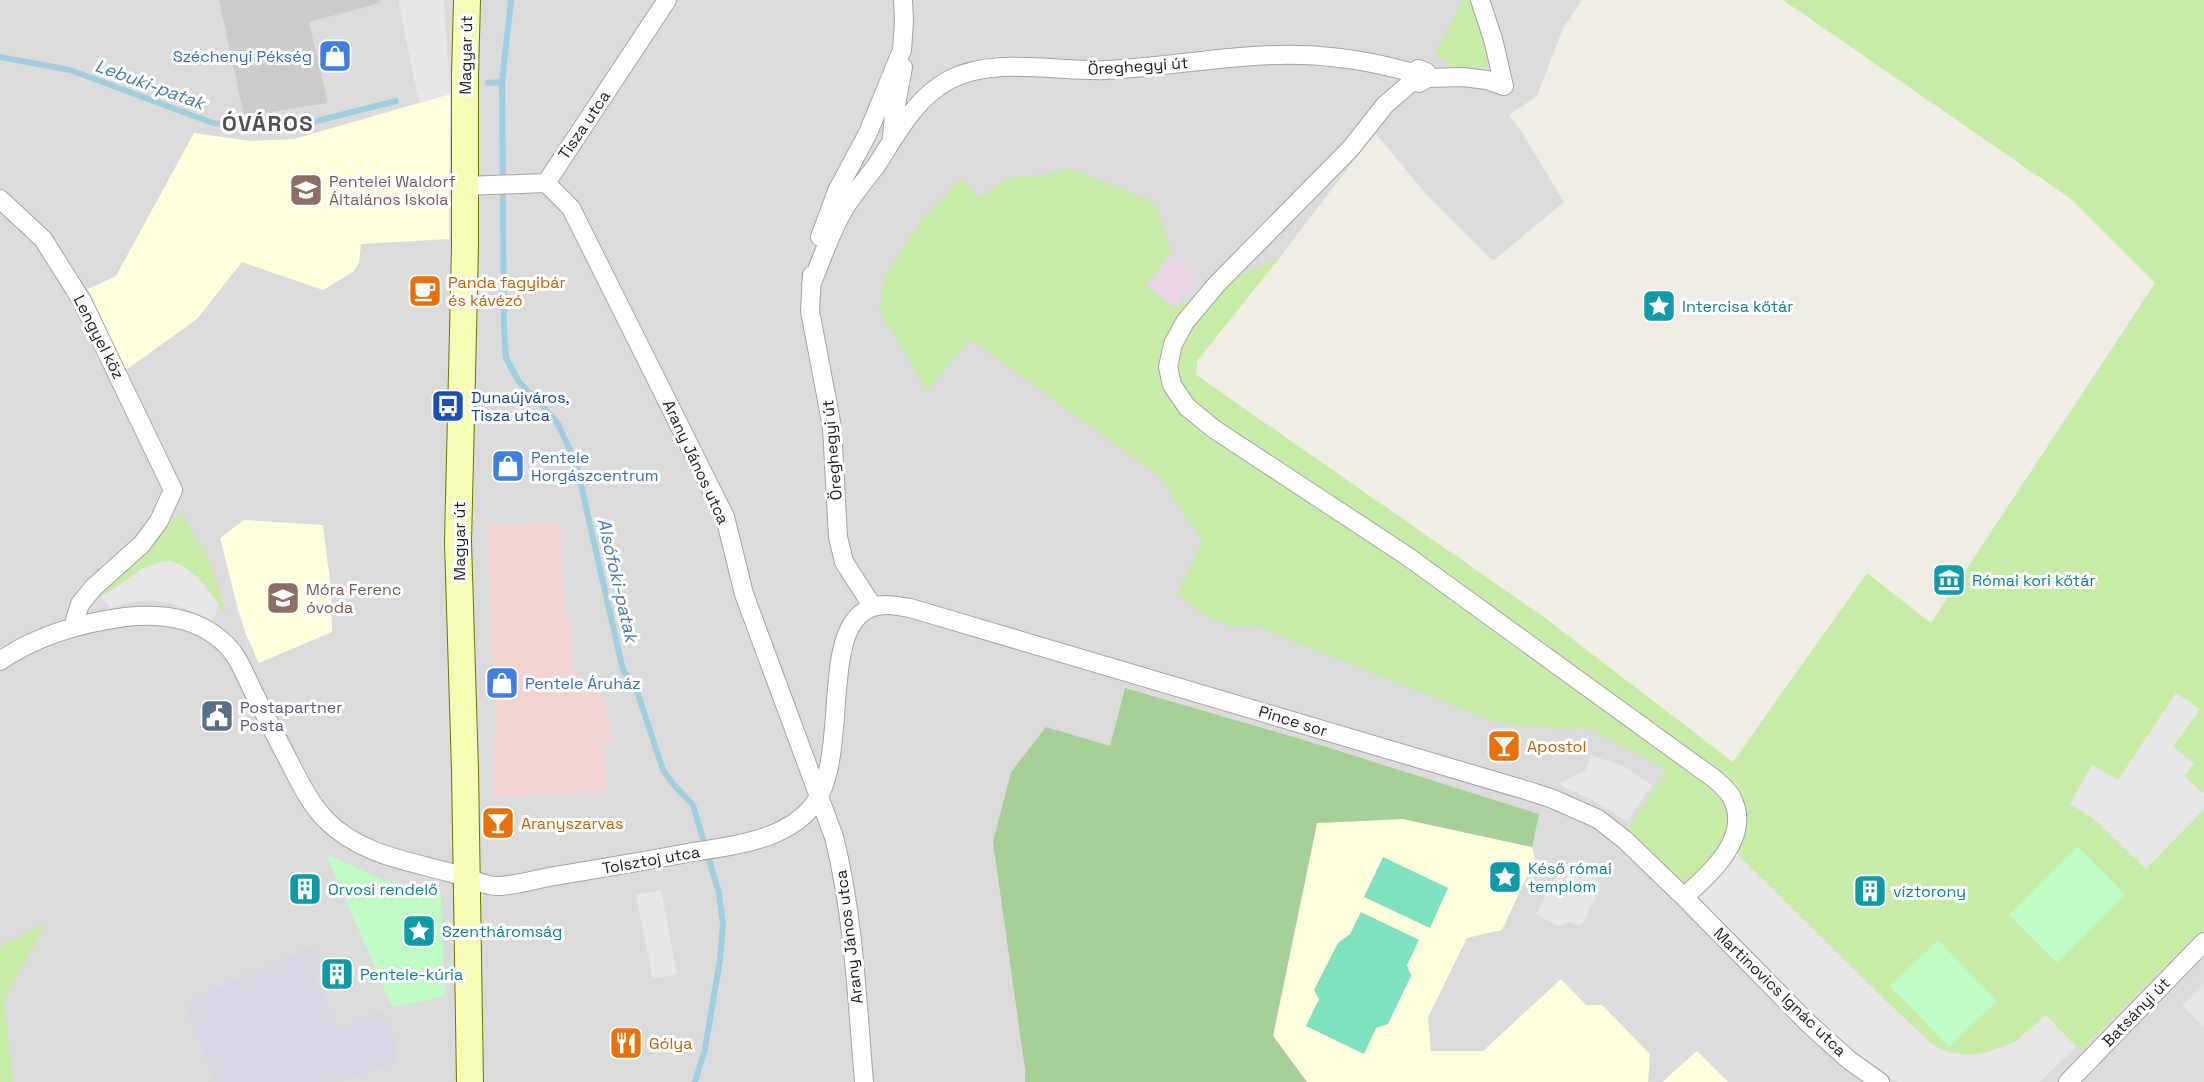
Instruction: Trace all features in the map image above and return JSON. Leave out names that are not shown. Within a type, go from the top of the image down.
[{"type":"street","name":"Magyar út","points":[[467,0],[474,186],[465,247],[458,542],[470,1082]]},
{"type":"street","name":"Tisza utca","points":[[546,183],[668,0]]},
{"type":"street","name":"Öreghegyi út","points":[[891,142],[903,70],[903,0]]},
{"type":"street","name":"Öreghegyi út","points":[[811,285],[846,206],[903,123],[925,98],[948,80],[1000,66],[1106,70],[1269,55],[1303,55],[1382,64],[1418,77],[1462,77],[1487,80],[1504,86],[1479,0]]},
{"type":"street","name":"Öreghegyi út","points":[[873,607],[844,562],[838,537],[832,426],[810,311],[811,285],[814,252],[837,190],[868,133],[902,50]]},
{"type":"street","points":[[1418,77],[1385,105],[1351,147],[1216,285],[1185,322],[1173,344],[1168,366],[1172,385],[1187,407],[1214,429],[1407,556],[1716,780],[1732,797],[1738,819],[1736,833],[1718,865],[1684,897]]},
{"type":"street","points":[[474,186],[546,183]]},
{"type":"street","name":"Arany János utca","points":[[546,183],[571,208],[724,517],[744,594],[820,794],[834,837],[842,870],[853,952],[864,1082]]},
{"type":"street","name":"Lengyel köz","points":[[0,199],[43,239],[82,301],[173,490],[159,521],[142,544],[93,588],[80,604],[73,627]]},
{"type":"street","name":"Pince sor","points":[[873,607],[893,605],[941,616],[1553,799],[1598,819],[1625,840],[1684,897]]},
{"type":"street","points":[[820,794],[829,769],[834,740],[840,653],[848,629],[858,616],[873,607]]},
{"type":"street","name":"Tolsztoj utca","points":[[0,661],[18,648],[73,627],[98,621],[150,615],[188,621],[206,629],[232,651],[299,781],[313,805],[326,820],[343,835],[370,850],[492,887],[704,850],[770,836],[796,823],[813,806],[820,794]]},
{"type":"street","name":"Martinovics Ignác utca","points":[[1684,897],[1809,1024],[1857,1066],[1880,1082]]},
{"type":"street","name":"Batsányi út","points":[[2068,1082],[2204,942]]},
{"type":"shaded area","points":[[0,0],[1582,0],[1563,28],[1537,96],[1509,115],[1564,202],[1493,261],[1427,195],[1375,133],[1197,361],[1196,375],[1545,618],[2015,1042],[2046,1015],[2080,1051],[2204,927],[2204,1082],[0,1082]]},
{"type":"shaded area","points":[[219,0],[380,0],[380,3],[309,22],[328,103],[244,116]]},
{"type":"shaded area","points":[[398,0],[444,0],[450,94],[419,103]]},
{"type":"shaded area","name":"Pentelei Waldorf Általános Iskola","points":[[450,94],[449,239],[361,244],[359,263],[353,272],[323,290],[242,262],[197,319],[126,370],[88,289],[116,276],[194,133],[251,141],[294,139]]},
{"type":"shaded area","points":[[1171,253],[1199,273],[1174,307],[1146,287]]},
{"type":"shaded area","name":"Móra Ferenc óvoda","points":[[244,520],[323,525],[331,590],[332,632],[259,663],[245,632],[220,538]]},
{"type":"shaded area","points":[[560,522],[564,614],[571,615],[573,670],[602,692],[613,743],[604,745],[606,792],[493,799],[496,672],[492,658],[487,525]]},
{"type":"shaded area","points":[[169,561],[190,571],[203,583],[219,604],[213,620],[171,603],[153,600],[125,603],[111,609],[101,597],[142,569]]},
{"type":"shaded area","points":[[2176,693],[2200,709],[2173,747],[2194,764],[2184,776],[2204,794],[2204,809],[2146,869],[2095,820],[2070,804],[2092,765],[2118,780]]},
{"type":"shaded area","points":[[1590,755],[1623,766],[1652,785],[1627,821],[1596,802],[1558,784],[1586,770]]},
{"type":"shaded area","points":[[1403,819],[1532,847],[1535,859],[1502,930],[1467,938],[1428,1017],[1431,1051],[1483,1051],[1561,979],[1586,1005],[1602,1005],[1650,1054],[1648,1082],[1307,1082],[1273,1036],[1317,823]]},
{"type":"shaded area","points":[[1728,845],[1934,1046],[1952,1053],[1973,1055],[1987,1052],[2015,1042],[2046,1015],[2076,1047],[2040,1082],[1898,1082],[1884,1076],[1814,1022],[1683,887]]},
{"type":"shaded area","points":[[1580,861],[1593,866],[1600,888],[1581,926],[1569,922],[1557,926],[1536,914],[1562,865]]},
{"type":"shaded area","points":[[661,890],[677,974],[653,979],[636,895]]},
{"type":"shaded area","points":[[315,945],[322,961],[318,963],[320,967],[312,971],[338,1030],[382,1011],[396,1042],[395,1064],[333,1082],[215,1082],[185,1003]]},
{"type":"shaded area","points":[[2204,983],[2204,1027],[2182,1005]]},
{"type":"shaded area","points":[[1697,1051],[1728,1082],[1663,1082],[1669,1076]]},
{"type":"green space","points":[[1463,0],[1475,0],[1492,59],[1484,68],[1453,68],[1435,54]]},
{"type":"green space","points":[[1783,0],[2204,0],[2204,927],[2080,1051],[2046,1015],[2015,1042],[1987,1052],[1973,1055],[1952,1053],[1934,1046],[1883,998],[1683,887],[1627,831],[1667,770],[1585,727],[1571,730],[1495,722],[1255,626],[1230,627],[1201,613],[1177,594],[1202,541],[1161,478],[971,339],[927,392],[898,340],[879,312],[885,276],[921,221],[962,177],[978,198],[1011,177],[1044,175],[1069,168],[1156,203],[1171,253],[1146,286],[1174,307],[1280,257],[1197,361],[1196,375],[1545,618],[1733,762],[1867,573],[1931,623],[2155,283],[2071,199]]},
{"type":"green space","points":[[181,512],[209,560],[219,587],[226,617],[203,583],[179,564],[121,583],[101,597],[98,593]]},
{"type":"green space","points":[[1125,688],[1304,740],[1539,814],[1532,847],[1403,819],[1317,823],[1273,1036],[1307,1082],[1025,1082],[993,842],[1011,772],[1046,727],[1110,746]]},
{"type":"green space","points":[[2077,846],[2125,894],[2057,963],[2009,915]]},
{"type":"green space","points":[[326,854],[381,879],[441,896],[445,996],[392,1007]]},
{"type":"green space","points":[[1383,857],[1448,888],[1430,928],[1364,897]]},
{"type":"green space","points":[[1361,912],[1419,940],[1407,965],[1411,976],[1388,1024],[1376,1028],[1364,1054],[1306,1026],[1319,999],[1314,990],[1338,943],[1350,934]]},
{"type":"green space","points":[[46,922],[4,1000],[13,1082],[0,1082],[0,947]]},
{"type":"green space","points":[[1938,940],[1997,1001],[1949,1047],[1890,986]]},
{"type":"waterway","name":"Lebuki-patak","points":[[488,83],[502,82],[511,0]]},
{"type":"waterway","name":"Lebuki-patak","points":[[0,57],[70,70],[213,123],[246,127],[309,123],[396,101]]},
{"type":"waterway","name":"Alsófoki-patak","points":[[502,82],[506,358],[519,382],[558,424],[576,463],[623,670],[636,688],[663,770],[693,805],[719,893],[723,925],[720,960],[705,1049],[695,1082]]},
{"type":"place","name":"Széchenyi Pékség","points":[[335,56]]},
{"type":"place","name":"Pentelei Waldorf Általános Iskola","points":[[306,190]]},
{"type":"place","name":"Panda fagyibár és kávézó","points":[[425,291]]},
{"type":"place","name":"Intercisa kőtár","points":[[1659,306]]},
{"type":"place","name":"Dunaújváros, Tisza utca","points":[[448,406]]},
{"type":"place","name":"Pentele Horgászcentrum","points":[[508,466]]},
{"type":"place","name":"Római kori kőtár","points":[[1949,580]]},
{"type":"place","name":"Móra Ferenc óvoda","points":[[283,598]]},
{"type":"place","name":"Pentele Áruház","points":[[502,683]]},
{"type":"place","name":"Postapartner Posta","points":[[217,716]]},
{"type":"place","name":"Apostol","points":[[1504,746]]},
{"type":"place","name":"Aranyszarvas","points":[[498,823]]},
{"type":"place","name":"Késő római templom","points":[[1505,877]]},
{"type":"place","name":"Orvosi rendelő","points":[[305,889]]},
{"type":"place","name":"víztorony","points":[[1870,891]]},
{"type":"place","name":"Szentháromság","points":[[419,931]]},
{"type":"place","name":"Pentele-kúria","points":[[337,974]]},
{"type":"place","name":"Gólya","points":[[626,1043]]},
{"type":"district","name":"ÓVÁROS","points":[[268,123]]}]
